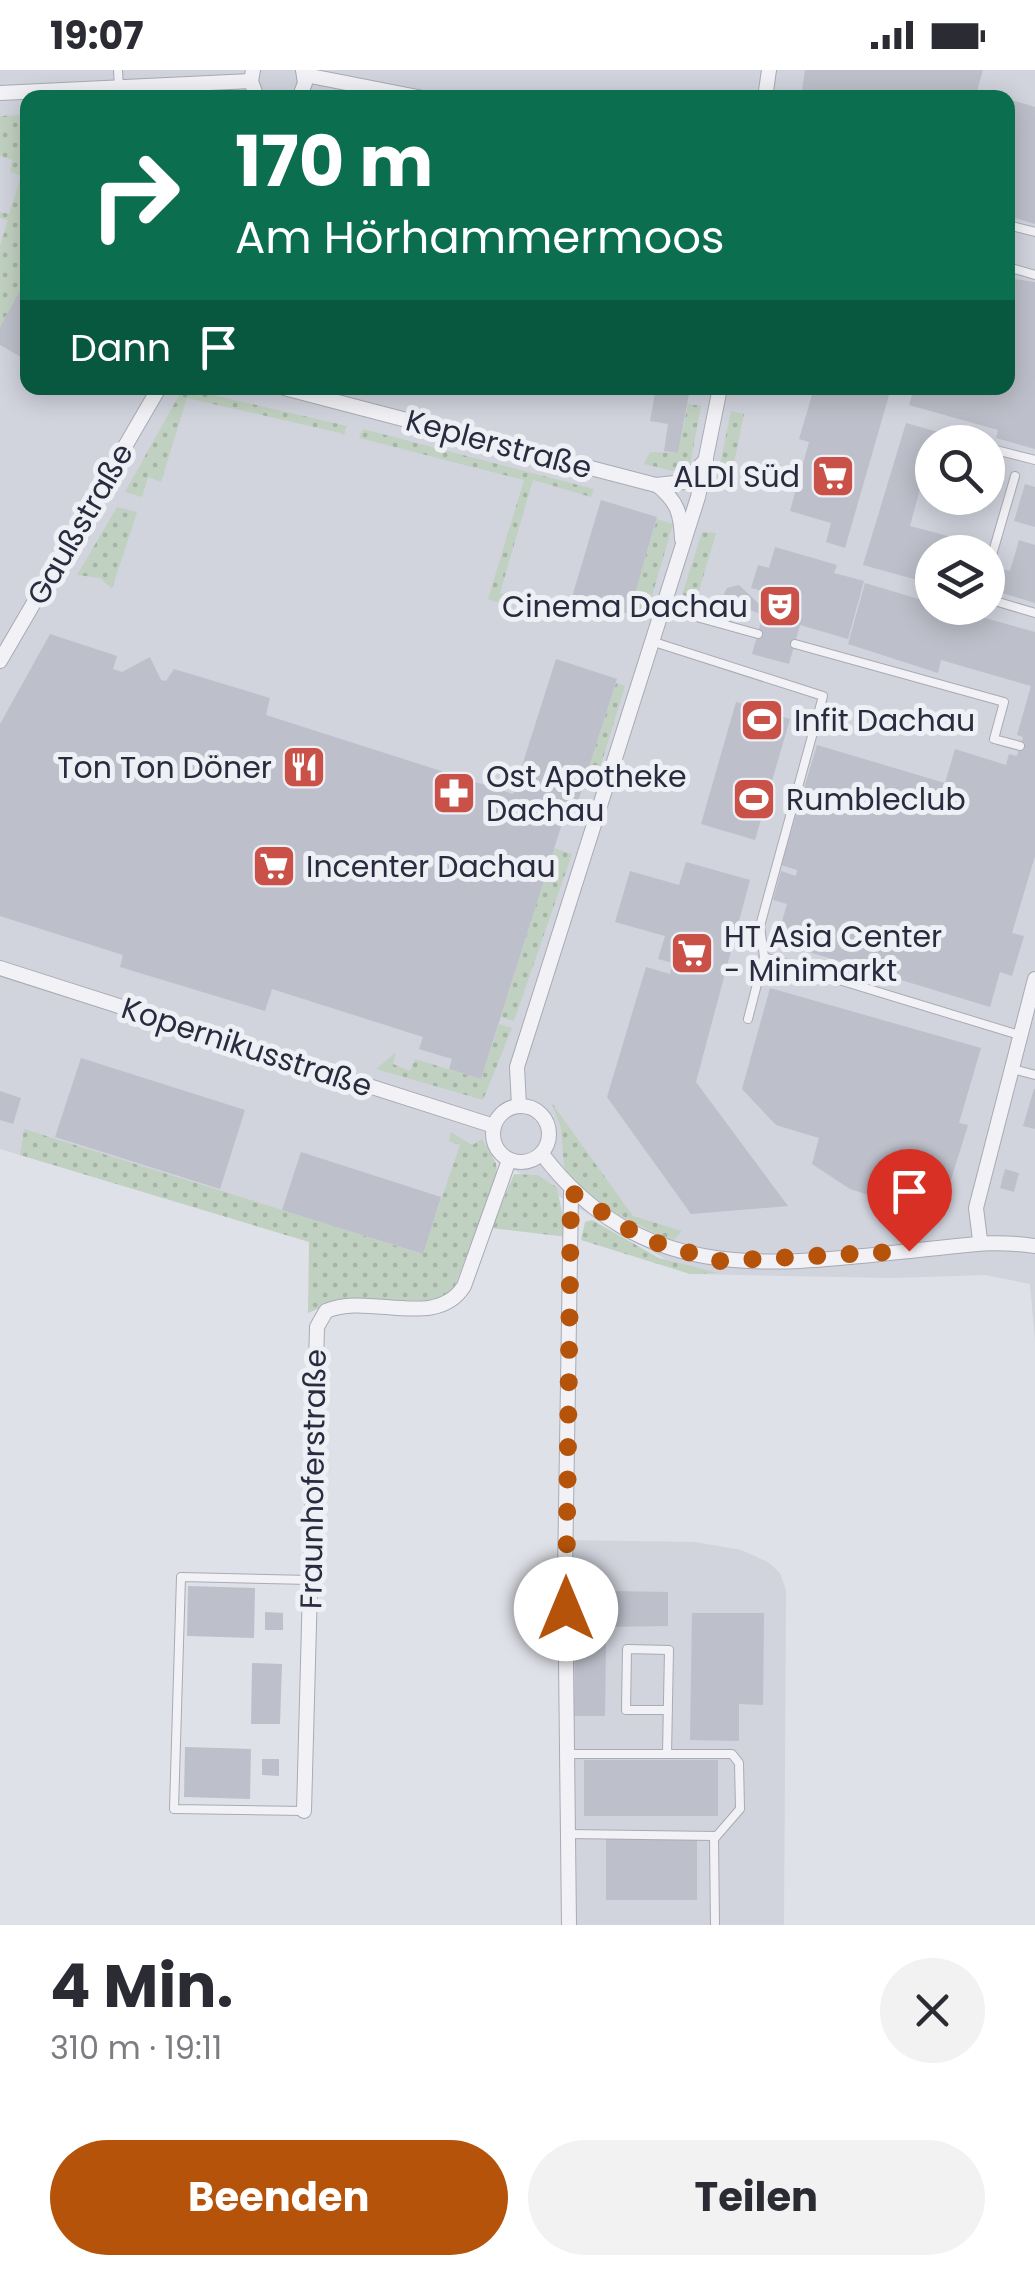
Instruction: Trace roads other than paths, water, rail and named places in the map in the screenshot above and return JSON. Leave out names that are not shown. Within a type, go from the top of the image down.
[{"type":"street","points":[[304,73],[385,90]]},
{"type":"street","points":[[71,90],[252,76]]},
{"type":"street","name":"Gaußstraße","points":[[0,661],[4,645],[154,395]]},
{"type":"street","name":"Keplerstraße","points":[[311,395],[656,485]]},
{"type":"street","points":[[519,1106],[517,1067],[654,642],[708,456],[719,395]]},
{"type":"street","points":[[656,485],[684,482],[708,456]]},
{"type":"street","points":[[656,485],[674,499],[681,518],[682,543]]},
{"type":"street","name":"Kopernikusstraße","points":[[0,968],[494,1126]]},
{"type":"street","points":[[980,1240],[976,1208],[1035,979]]},
{"type":"street","points":[[519,1106],[534,1109],[545,1119],[549,1141],[542,1154],[527,1162],[509,1160],[495,1146],[494,1126],[504,1112],[519,1106]]},
{"type":"street","points":[[542,1154],[571,1192],[644,1239],[718,1261],[932,1249],[980,1240],[1035,1246]]},
{"type":"street","name":"Fraunhoferstraße","points":[[304,1811],[317,1326],[321,1317],[346,1305],[435,1308],[451,1302],[464,1286],[509,1160]]},
{"type":"street","points":[[570,1925],[571,1192]]},
{"type":"lane","points":[[118,70],[119,88]]},
{"type":"lane","points":[[1005,452],[1035,460]]},
{"type":"lane","points":[[998,535],[1015,476]]},
{"type":"lane","points":[[1005,604],[1035,614]]},
{"type":"lane","points":[[664,608],[758,634]]},
{"type":"lane","points":[[654,642],[823,696],[760,926],[764,957],[748,1020]]},
{"type":"lane","points":[[795,644],[1004,702],[994,738],[1020,746]]},
{"type":"lane","points":[[764,957],[1018,1035]]},
{"type":"lane","points":[[1009,1068],[1035,1076]]},
{"type":"lane","points":[[304,1811],[174,1809],[181,1576],[310,1580]]},
{"type":"lane","points":[[667,1754],[668,1710],[669,1650],[628,1649],[626,1710],[668,1710]]},
{"type":"lane","points":[[568,1754],[732,1754],[739,1763],[740,1809],[716,1836],[714,1925]]},
{"type":"lane","points":[[568,1834],[716,1836]]},
{"type":"place","name":"ALDI Süd","points":[[833,476]]},
{"type":"place","name":"Cinema Dachau","points":[[780,606]]},
{"type":"place","name":"Infit Dachau","points":[[762,720]]},
{"type":"place","name":"Ton Ton Döner","points":[[304,767]]},
{"type":"place","name":"Ost Apotheke Dachau","points":[[454,793]]},
{"type":"place","name":"Rumbleclub","points":[[754,799]]},
{"type":"place","name":"Incenter Dachau","points":[[274,866]]},
{"type":"place","name":"HT Asia Center - Minimarkt","points":[[692,953]]}]
